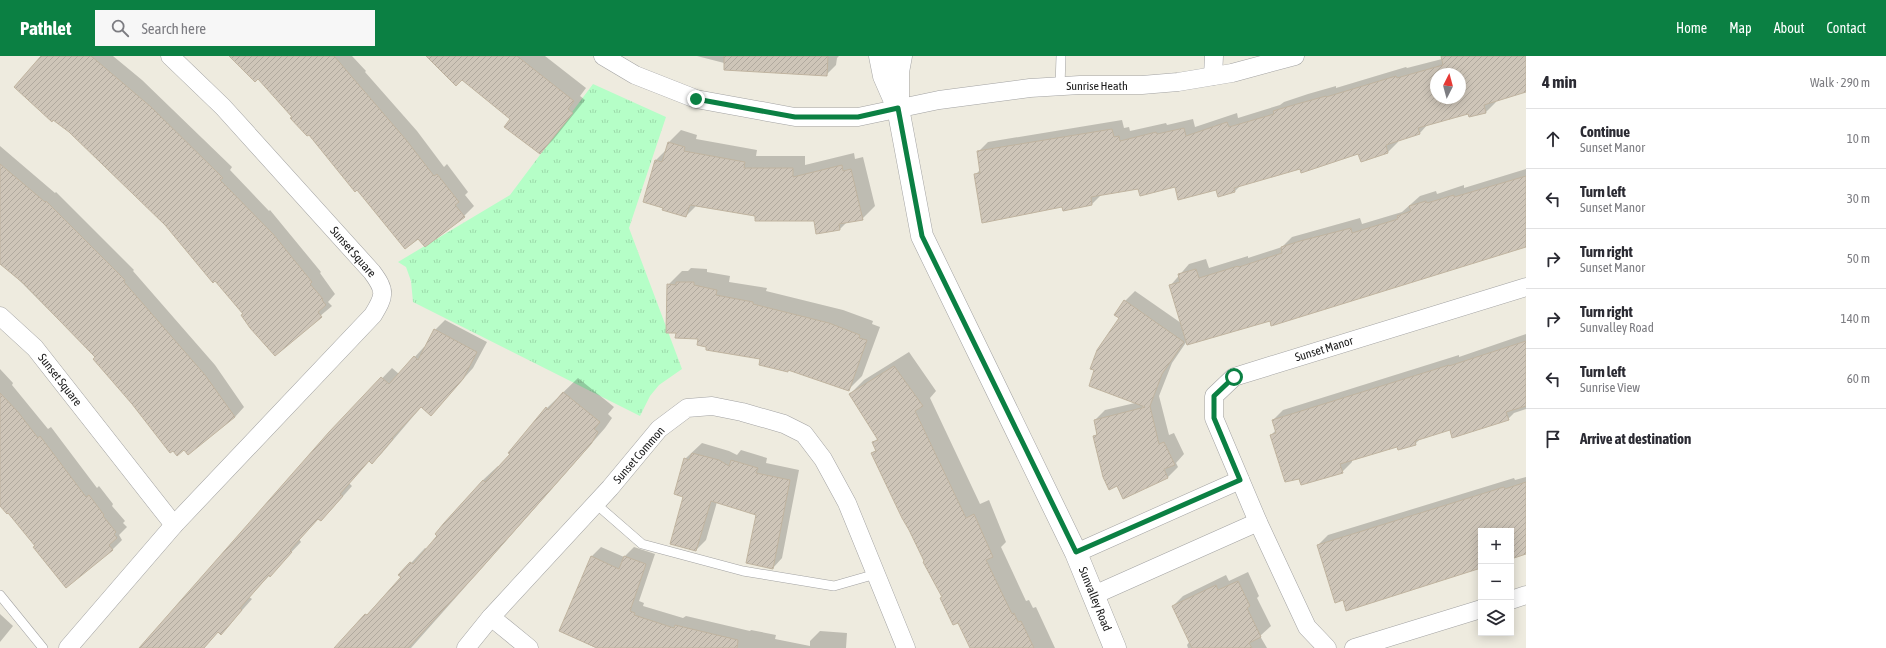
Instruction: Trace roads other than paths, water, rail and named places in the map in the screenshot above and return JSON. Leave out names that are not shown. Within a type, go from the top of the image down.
[{"type":"street","name":"Sunset Square","points":[[68,648],[174,525],[373,315],[379,304],[382,288],[372,272],[223,107],[170,56]]},
{"type":"street","name":"Sunrise Heath","points":[[604,56],[635,75],[696,99],[795,117],[858,117],[970,95],[1060,86],[1142,85],[1213,76],[1295,56]]},
{"type":"street","points":[[880,56],[884,76],[898,108]]},
{"type":"street","points":[[898,108],[898,72],[901,56]]},
{"type":"street","points":[[1213,76],[1214,56]]},
{"type":"street","name":"Sunvalley Road","points":[[898,108],[922,236],[1076,552],[1115,648]]},
{"type":"street","name":"Sunset Manor","points":[[1327,648],[1307,627],[1258,522],[1214,418],[1214,396],[1234,377],[1526,287]]},
{"type":"street","name":"Sunset Square","points":[[0,316],[35,348],[174,525]]},
{"type":"street","name":"Sunset Common","points":[[466,648],[491,617],[596,504],[659,430],[687,408],[712,406],[742,412],[784,424],[804,434],[823,459],[847,503],[906,648]]},
{"type":"street","points":[[1076,552],[1240,480]]},
{"type":"street","points":[[1094,595],[1258,522]]},
{"type":"street","points":[[1514,599],[1526,595]]},
{"type":"street","points":[[1354,648],[1478,610]]},
{"type":"street","points":[[491,617],[528,648]]},
{"type":"lane","points":[[1060,86],[1061,56]]},
{"type":"lane","points":[[596,504],[642,544],[743,571],[834,586],[876,574]]},
{"type":"lane","points":[[0,595],[43,648]]}]
